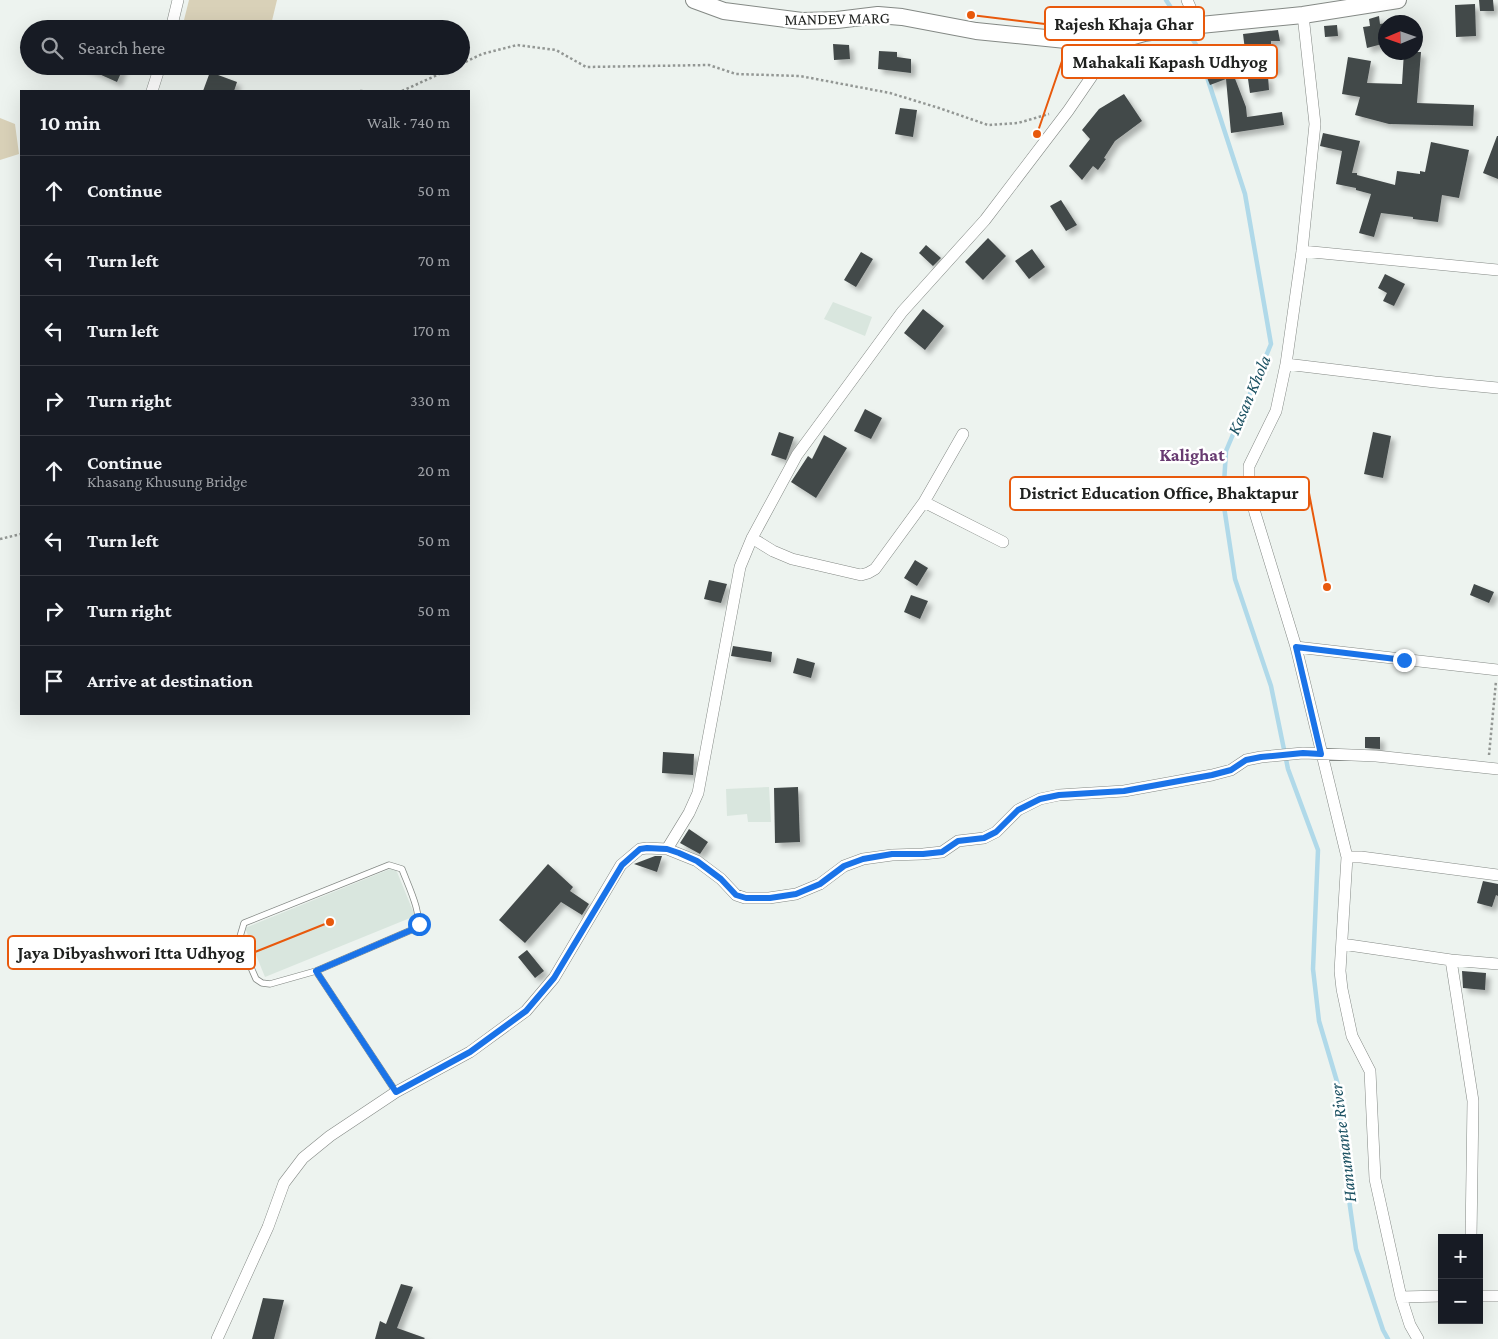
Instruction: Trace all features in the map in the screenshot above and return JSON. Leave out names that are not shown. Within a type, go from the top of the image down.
[{"type":"main road","name":"MANDEV MARG","points":[[694,0],[724,11],[802,22],[878,16],[902,17],[976,31],[1066,40],[1116,40],[1144,33],[1194,25],[1303,15],[1398,0]]},
{"type":"street","points":[[173,20],[178,0]]},
{"type":"street","points":[[1187,0],[1194,25]]},
{"type":"street","points":[[1303,15],[1315,124],[1302,251],[1286,364],[1276,411],[1249,466],[1248,485],[1296,647],[1347,857],[1340,971],[1342,989],[1352,1036],[1370,1071],[1375,1179],[1401,1297],[1410,1325],[1418,1339]]},
{"type":"street","points":[[667,849],[698,793],[740,567],[752,538],[796,454],[902,312],[985,220],[1068,111],[1116,40]]},
{"type":"street","points":[[152,90],[157,75]]},
{"type":"street","points":[[1302,251],[1498,270]]},
{"type":"street","points":[[1286,364],[1498,388]]},
{"type":"street","points":[[752,538],[773,551],[792,559],[860,574],[868,573],[876,569],[924,502],[963,434]]},
{"type":"street","points":[[924,502],[1003,542]]},
{"type":"street","points":[[1296,647],[1497,670]]},
{"type":"street","points":[[217,1339],[268,1227],[284,1183],[303,1158],[330,1136],[396,1092],[470,1052],[526,1011],[554,978],[622,865],[640,849],[667,849],[697,861],[721,879],[736,895],[746,898],[762,898],[796,894],[820,884],[844,866],[863,859],[892,854],[942,852],[958,841],[984,838],[996,832],[1018,810],[1040,799],[1059,795],[1124,791],[1212,775],[1231,770],[1246,760],[1303,753],[1376,756],[1493,768]]},
{"type":"street","points":[[1347,857],[1361,857],[1498,875]]},
{"type":"street","points":[[1342,944],[1451,960],[1498,964]]},
{"type":"street","points":[[1451,960],[1473,1101],[1471,1234]]},
{"type":"street","points":[[1401,1297],[1438,1296]]},
{"type":"street","points":[[1483,1296],[1498,1296]]},
{"type":"lane","points":[[388,865],[402,869],[419,914],[419,924],[416,928],[316,971],[287,980],[262,983],[256,979],[239,940],[244,923],[388,865]]},
{"type":"lane","points":[[316,971],[396,1092]]},
{"type":"path","points":[[470,60],[482,54],[517,45],[556,50],[586,67],[709,65],[736,74],[800,76],[890,93],[988,125],[1018,123],[1040,116],[1068,111]]},
{"type":"path","points":[[404,90],[437,75]]},
{"type":"path","points":[[0,539],[20,534]]},
{"type":"path","points":[[1493,768],[1497,670]]},
{"type":"shaded area","points":[[189,0],[277,0],[272,20],[184,20]]},
{"type":"shaded area","points":[[0,118],[15,124],[19,154],[0,160]]},
{"type":"shaded area","points":[[833,302],[872,317],[865,336],[824,319]]},
{"type":"shaded area","points":[[769,787],[771,822],[748,822],[747,814],[727,816],[726,789]]},
{"type":"shaded area","points":[[395,867],[415,916],[265,977],[245,928]]},
{"type":"building","points":[[1479,0],[1493,0],[1494,11],[1480,11]]},
{"type":"building","points":[[1475,4],[1476,36],[1456,37],[1455,5]]},
{"type":"building","points":[[1378,16],[1378,45],[1367,48],[1363,27],[1370,26],[1369,19]]},
{"type":"building","points":[[1337,25],[1338,36],[1325,37],[1324,26]]},
{"type":"building","points":[[1278,30],[1280,41],[1271,41],[1271,44],[1274,45],[1277,70],[1262,72],[1260,48],[1245,50],[1243,34]]},
{"type":"building","points":[[833,44],[849,45],[850,59],[834,60]]},
{"type":"building","points":[[1222,45],[1246,107],[1247,117],[1282,112],[1284,125],[1231,133],[1226,79],[1210,85],[1198,55]]},
{"type":"building","points":[[879,51],[897,52],[897,57],[911,59],[911,73],[878,69]]},
{"type":"building","points":[[1348,57],[1371,61],[1367,83],[1402,84],[1404,60],[1420,60],[1417,103],[1474,105],[1473,126],[1389,124],[1355,115],[1360,97],[1342,94]]},
{"type":"building","points":[[101,75],[120,75],[117,82]]},
{"type":"building","points":[[209,75],[218,75],[237,82],[234,90],[203,90]]},
{"type":"building","points":[[1268,76],[1269,90],[1250,93],[1248,79]]},
{"type":"building","points":[[1124,94],[1142,121],[1115,141],[1098,170],[1093,166],[1082,180],[1069,166],[1090,139],[1082,130],[1099,109]]},
{"type":"building","points":[[900,108],[917,110],[913,137],[895,134]]},
{"type":"building","points":[[1323,133],[1360,141],[1352,173],[1395,185],[1397,171],[1420,174],[1420,171],[1425,172],[1431,142],[1469,150],[1459,198],[1442,195],[1438,222],[1381,213],[1374,237],[1359,233],[1371,194],[1356,190],[1356,188],[1336,184],[1342,151],[1320,146]]},
{"type":"building","points":[[1498,136],[1498,179],[1483,173]]},
{"type":"building","points":[[1061,200],[1077,225],[1066,231],[1050,206]]},
{"type":"building","points":[[988,238],[1006,256],[983,280],[965,262]]},
{"type":"building","points":[[926,245],[941,258],[933,266],[919,253]]},
{"type":"building","points":[[1032,249],[1045,267],[1029,279],[1015,261]]},
{"type":"building","points":[[861,252],[873,259],[856,287],[844,280]]},
{"type":"building","points":[[1385,274],[1405,284],[1394,306],[1383,301],[1387,293],[1378,288]]},
{"type":"building","points":[[923,309],[944,326],[925,350],[904,333]]},
{"type":"building","points":[[865,409],[882,418],[871,439],[854,431]]},
{"type":"building","points":[[779,432],[794,437],[786,460],[771,455]]},
{"type":"building","points":[[1373,432],[1391,436],[1383,478],[1364,474]]},
{"type":"building","points":[[824,435],[847,448],[816,498],[791,482],[808,456],[812,459]]},
{"type":"building","points":[[915,560],[928,568],[917,586],[904,578]]},
{"type":"building","points":[[709,580],[727,584],[721,603],[704,599]]},
{"type":"building","points":[[1474,584],[1494,592],[1489,603],[1470,595]]},
{"type":"building","points":[[911,595],[928,601],[920,619],[904,612]]},
{"type":"building","points":[[733,646],[772,652],[771,662],[731,656]]},
{"type":"building","points":[[797,658],[815,663],[811,678],[793,673]]},
{"type":"building","points":[[1365,737],[1380,737],[1380,749],[1365,748]]},
{"type":"building","points":[[663,752],[694,754],[693,775],[662,773]]},
{"type":"building","points":[[798,787],[800,842],[775,843],[774,788]]},
{"type":"building","points":[[689,829],[708,842],[700,854],[680,843]]},
{"type":"building","points":[[655,856],[662,856],[657,872],[634,864]]},
{"type":"building","points":[[548,864],[573,887],[570,891],[589,904],[582,915],[561,902],[525,943],[499,920]]},
{"type":"building","points":[[1483,881],[1498,884],[1498,896],[1496,895],[1492,907],[1477,903]]},
{"type":"building","points":[[527,950],[544,971],[535,978],[518,957]]},
{"type":"building","points":[[1462,971],[1486,973],[1485,990],[1463,988]]},
{"type":"building","points":[[401,1284],[413,1287],[397,1328],[425,1338],[375,1339],[380,1321],[386,1324]]},
{"type":"building","points":[[263,1298],[284,1300],[274,1339],[252,1339]]},
{"type":"waterway","name":"Kasan Khola","points":[[1166,0],[1181,23]]},
{"type":"waterway","name":"Kasan Khola","points":[[1187,31],[1197,46],[1201,60]]},
{"type":"waterway","name":"Kasan Khola","points":[[1207,77],[1245,194],[1271,344],[1226,451],[1223,500],[1235,579],[1271,686],[1288,769],[1318,850],[1313,969],[1319,1021],[1338,1085],[1344,1164],[1356,1249],[1383,1330],[1388,1339]]},
{"type":"place","name":"Rajesh Khaja Ghar","points":[[971,15]]},
{"type":"place","name":"Mahakali Kapash Udhyog","points":[[1037,134]]},
{"type":"place","name":"District Education Office, Bhaktapur","points":[[1327,587]]},
{"type":"place","name":"Jaya Dibyashwori Itta Udhyog","points":[[330,922]]},
{"type":"district","name":"Kalighat","points":[[1192,455]]},
{"type":"route","points":[[419,924],[416,928],[316,971],[396,1092],[470,1052],[526,1011],[554,978],[622,865],[640,849],[667,849],[697,861],[721,879],[736,895],[746,898],[770,898],[796,894],[820,884],[844,866],[863,859],[892,854],[942,852],[958,841],[984,838],[996,832],[1018,810],[1040,799],[1059,795],[1124,791],[1212,775],[1231,770],[1246,760],[1261,757],[1303,753],[1321,754],[1296,647],[1404,660]]},
{"type":"water label","name":"Hanumante River","points":[[1343,1143]]}]
